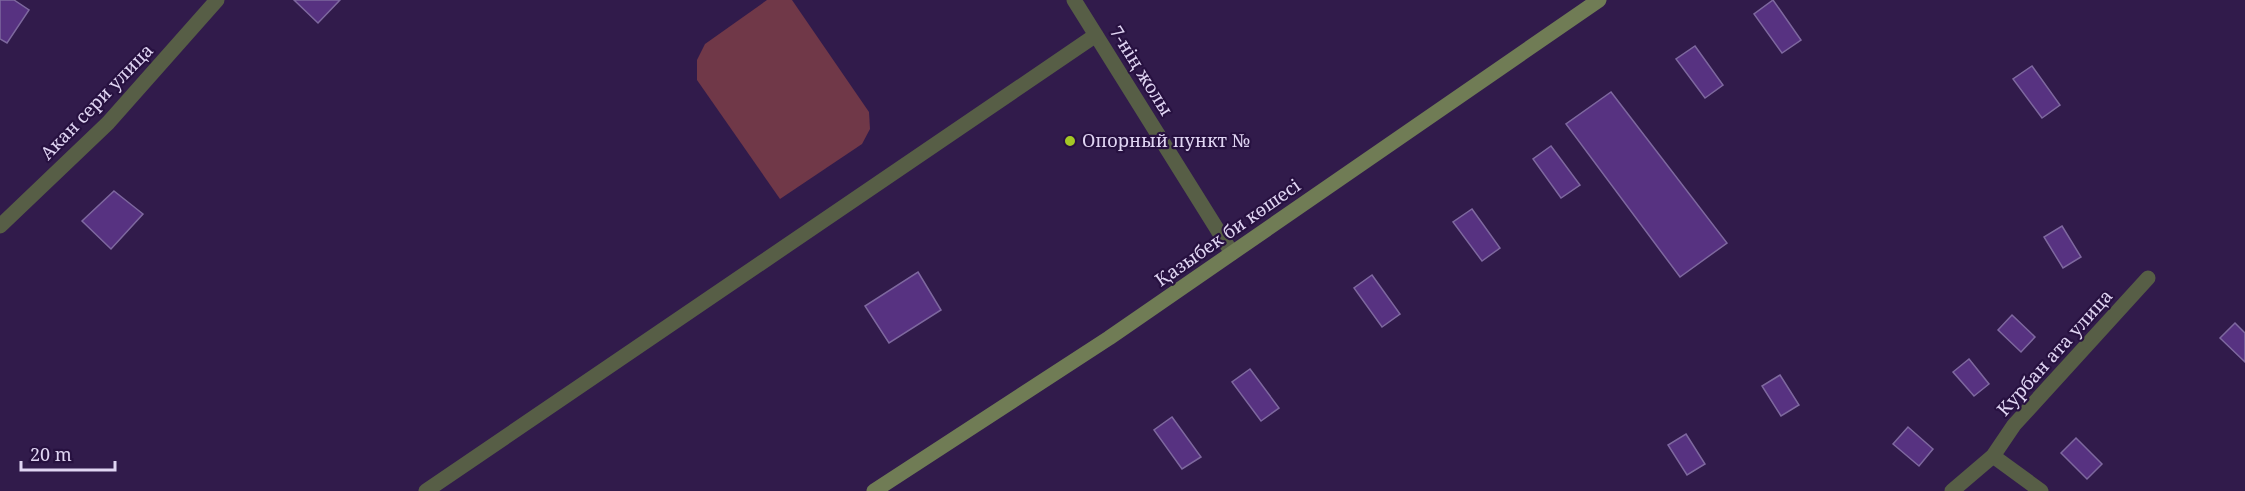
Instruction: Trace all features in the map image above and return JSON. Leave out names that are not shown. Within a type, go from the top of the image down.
[{"type":"main road","name":"Қазыбек би көшесі","points":[[874,491],[1110,338],[1599,0]]},
{"type":"street","name":"Акан сери улица","points":[[0,226],[108,123],[217,0]]},
{"type":"street","name":"7-нің жолы","points":[[1074,0],[1232,253]]},
{"type":"street","points":[[426,491],[1096,35]]},
{"type":"street","name":"Курбан ата улица","points":[[1952,491],[1993,456],[2014,425],[2148,278]]},
{"type":"street","points":[[1993,456],[2041,491]]},
{"type":"shaded area","points":[[767,0],[792,0],[869,112],[870,129],[862,144],[780,199],[697,80],[697,60],[705,44]]},
{"type":"building","points":[[0,0],[14,0],[29,10],[7,43],[0,39]]},
{"type":"building","points":[[294,0],[340,0],[318,23]]},
{"type":"building","points":[[1773,0],[1801,40],[1782,53],[1754,14]]},
{"type":"building","points":[[1695,46],[1723,85],[1705,98],[1676,59]]},
{"type":"building","points":[[2032,66],[2060,105],[2042,118],[2013,79]]},
{"type":"building","points":[[1611,92],[1727,243],[1680,277],[1566,124]]},
{"type":"building","points":[[1551,146],[1580,185],[1561,198],[1533,159]]},
{"type":"building","points":[[114,191],[143,214],[111,249],[82,221]]},
{"type":"building","points":[[1472,209],[1500,248],[1482,261],[1453,222]]},
{"type":"building","points":[[2062,226],[2081,257],[2063,268],[2044,237]]},
{"type":"building","points":[[918,272],[941,310],[889,343],[865,306]]},
{"type":"building","points":[[1372,275],[1400,314],[1382,327],[1354,288]]},
{"type":"building","points":[[2012,315],[2035,337],[2021,352],[1998,330]]},
{"type":"building","points":[[2235,323],[2245,333],[2245,362],[2220,338]]},
{"type":"building","points":[[1969,359],[1989,384],[1974,396],[1953,372]]},
{"type":"building","points":[[1250,369],[1279,408],[1261,421],[1232,382]]},
{"type":"building","points":[[1780,375],[1799,405],[1781,416],[1762,386]]},
{"type":"building","points":[[1172,417],[1201,457],[1182,469],[1154,430]]},
{"type":"building","points":[[1908,427],[1933,449],[1919,466],[1893,444]]},
{"type":"building","points":[[1686,434],[1705,464],[1687,475],[1668,445]]},
{"type":"building","points":[[2076,438],[2102,464],[2087,479],[2061,453]]},
{"type":"place","name":"Опорный пункт №","points":[[1070,141]]}]
